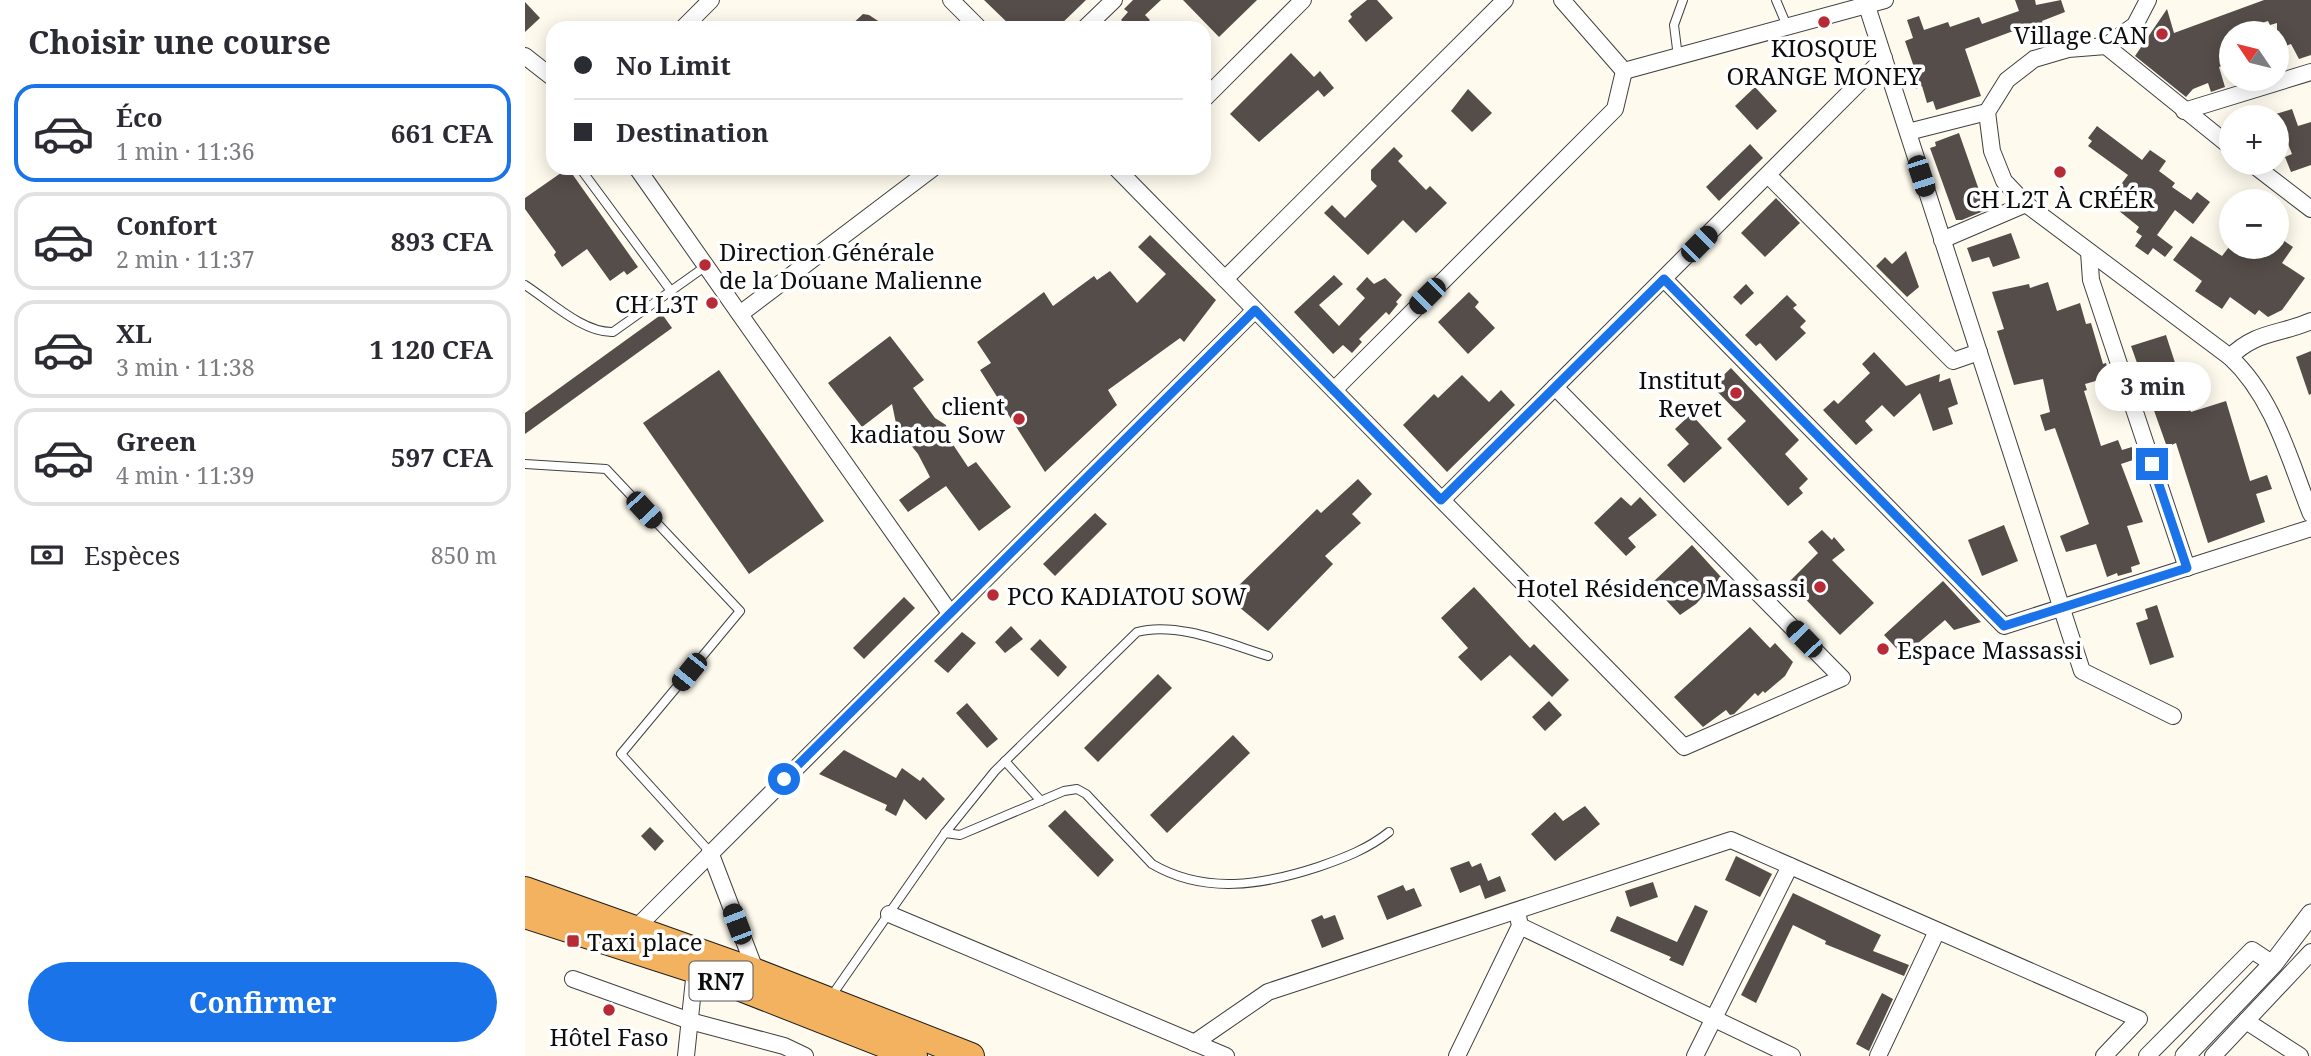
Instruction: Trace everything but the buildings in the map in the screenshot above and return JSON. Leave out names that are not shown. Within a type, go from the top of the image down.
[{"type":"highway","name":"RN7","points":[[525,890],[756,972],[971,1056]]},
{"type":"highway","name":"RN7","points":[[525,915],[695,970],[914,1056]]},
{"type":"street","points":[[690,21],[711,0]]},
{"type":"street","points":[[951,0],[972,21]]},
{"type":"street","points":[[1092,21],[1114,0]]},
{"type":"street","points":[[1211,92],[1303,0]]},
{"type":"street","points":[[1224,279],[1505,0]]},
{"type":"street","points":[[1562,0],[1624,71]]},
{"type":"street","points":[[1624,71],[1885,0]]},
{"type":"street","points":[[2148,0],[2135,25],[2106,46],[2068,49],[2034,59],[2007,80],[1987,112],[1992,151],[2004,181],[2026,204],[2230,357],[2251,377],[2265,399],[2311,514]]},
{"type":"street","points":[[1866,3],[2082,671],[2173,716]]},
{"type":"street","points":[[2106,46],[2219,139]]},
{"type":"street","points":[[525,56],[546,72]]},
{"type":"street","points":[[1441,500],[1884,58]]},
{"type":"street","points":[[1334,390],[1615,109],[1624,71]]},
{"type":"street","points":[[2184,111],[2311,72]]},
{"type":"street","points":[[1908,132],[1987,112]]},
{"type":"street","points":[[643,175],[950,613]]},
{"type":"street","points":[[740,314],[924,175]]},
{"type":"street","points":[[1129,175],[1224,279],[1684,747],[1842,678],[1555,387]]},
{"type":"street","points":[[1769,175],[1953,361],[1979,352]]},
{"type":"street","points":[[2267,175],[2311,209]]},
{"type":"street","points":[[1943,240],[2026,204]]},
{"type":"street","points":[[2089,252],[2091,280],[2187,568]]},
{"type":"street","points":[[1664,279],[2004,626],[2311,528]]},
{"type":"street","points":[[635,929],[1255,310]]},
{"type":"street","points":[[2230,357],[2244,343],[2260,335],[2311,321]]},
{"type":"street","points":[[1194,1043],[1268,992],[1518,918],[1731,840],[2139,1019],[2104,1056]]},
{"type":"street","points":[[710,852],[756,972]]},
{"type":"street","points":[[1695,1056],[1790,866]]},
{"type":"street","points":[[889,914],[1226,1056]]},
{"type":"street","points":[[2185,1056],[2273,964],[2311,914]]},
{"type":"street","points":[[1518,918],[1792,1056]]},
{"type":"street","points":[[1457,1056],[1518,918]]},
{"type":"street","points":[[1878,1056],[1937,931]]},
{"type":"street","points":[[2147,1056],[2252,950],[2273,964]]},
{"type":"street","points":[[2213,1056],[2311,952]]},
{"type":"street","points":[[686,1056],[695,970]]},
{"type":"street","points":[[573,979],[690,1021],[784,1046],[805,1056]]},
{"type":"street","points":[[2246,1021],[2300,1056]]},
{"type":"lane","points":[[1678,57],[1674,25],[1683,0]]},
{"type":"lane","points":[[1776,0],[1788,27]]},
{"type":"lane","points":[[585,175],[671,291]]},
{"type":"lane","points":[[525,285],[600,332],[613,332],[706,266]]},
{"type":"lane","points":[[525,464],[606,469],[740,611],[621,754],[710,852]]},
{"type":"lane","points":[[829,1001],[945,833],[1005,761],[1137,632],[1156,627],[1225,642],[1268,656]]},
{"type":"lane","points":[[1005,761],[1041,801]]},
{"type":"lane","points":[[945,833],[960,835],[1064,791],[1077,789],[1086,794],[1152,864],[1166,872],[1209,883],[1256,884],[1344,858],[1375,844],[1389,832]]},
{"type":"place","name":"KIOSQUE ORANGE MONEY","points":[[1824,22]]},
{"type":"place","name":"Village CAN","points":[[2162,34]]},
{"type":"place","name":"CH L2T À CRÉÉR","points":[[2060,172]]},
{"type":"place","name":"Direction Générale de la Douane Malienne","points":[[705,265]]},
{"type":"place","name":"CH L3T","points":[[712,303]]},
{"type":"place","name":"Institut Revet","points":[[1736,393]]},
{"type":"place","name":"client kadiatou Sow","points":[[1019,419]]},
{"type":"place","name":"Hotel Résidence Massassi","points":[[1820,587]]},
{"type":"place","name":"PCO KADIATOU SOW","points":[[993,595]]},
{"type":"place","name":"Espace Massassi","points":[[1883,649]]},
{"type":"place","name":"Taxi place","points":[[573,941]]},
{"type":"place","name":"Hôtel Faso","points":[[609,1010]]},
{"type":"route","points":[[784,779],[1255,310],[1441,500],[1664,279],[2004,626],[2187,568],[2152,464]]}]
